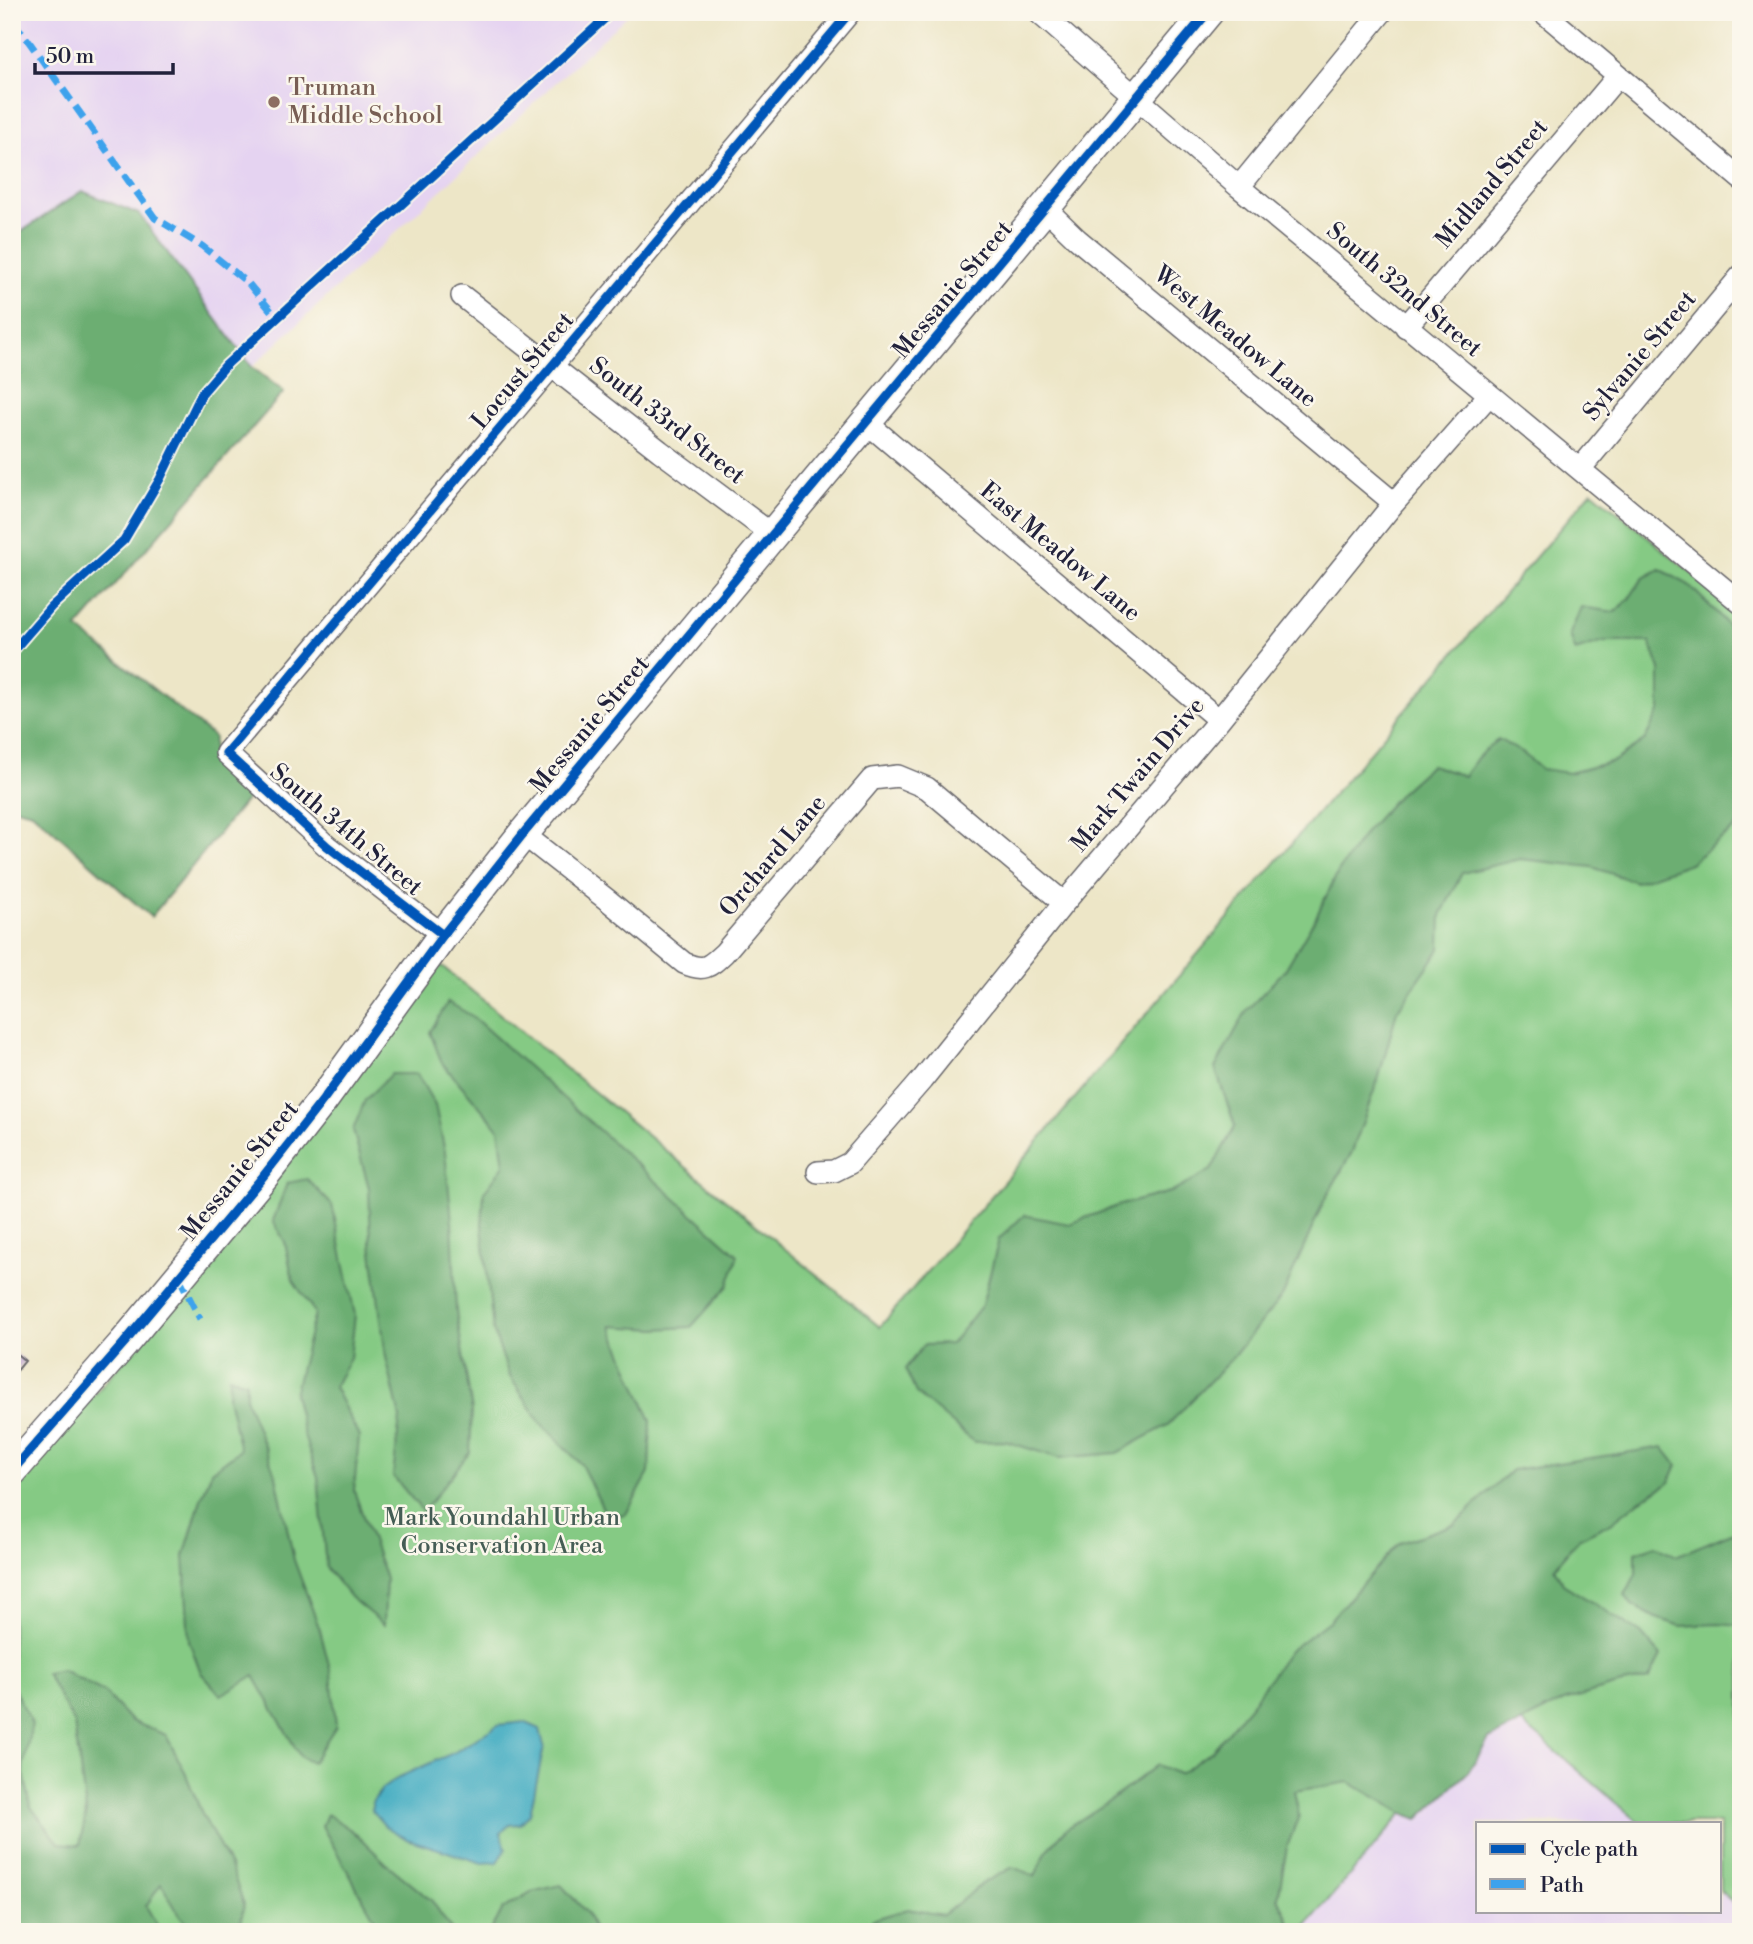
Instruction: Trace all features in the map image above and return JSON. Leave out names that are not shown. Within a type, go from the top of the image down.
[{"type":"street","name":"Locust Street","points":[[226,753],[850,12]]},
{"type":"street","name":"South 32nd Street","points":[[1038,12],[1239,187],[1741,603]]},
{"type":"street","name":"Messanie Street","points":[[12,1471],[124,1343],[261,1179],[323,1100],[443,935],[523,834],[1208,12]]},
{"type":"street","points":[[1239,187],[1382,12]]},
{"type":"street","points":[[1543,12],[1741,179]]},
{"type":"street","name":"Midland Street","points":[[1406,327],[1618,76]]},
{"type":"street","name":"West Meadow Lane","points":[[1045,208],[1087,248],[1394,503]]},
{"type":"street","name":"Sylvanie Street","points":[[1580,469],[1741,276]]},
{"type":"street","name":"South 33rd Street","points":[[463,296],[660,451],[774,536]]},
{"type":"street","name":"Mark Twain Drive","points":[[818,1172],[834,1171],[850,1163],[922,1080],[1064,903],[1219,720],[1394,503],[1489,395]]},
{"type":"street","name":"East Meadow Lane","points":[[867,423],[1219,720]]},
{"type":"street","name":"South 34th Street","points":[[226,753],[327,846],[443,935]]},
{"type":"street","name":"Orchard Lane","points":[[523,834],[684,963],[698,969],[710,965],[724,953],[872,779],[898,776],[928,789],[1064,903]]},
{"type":"shaded area","name":"Truman Middle School","points":[[12,12],[631,12],[252,367],[139,214],[82,191],[12,238]]},
{"type":"shaded area","points":[[1498,1701],[1639,1822],[1476,1822],[1476,1912],[1722,1912],[1722,1893],[1741,1909],[1741,1932],[1301,1932]]},
{"type":"green space","points":[[82,191],[139,214],[252,367],[284,392],[77,628],[214,737],[213,752],[255,789],[151,917],[32,812],[12,807],[12,238]]},
{"type":"green space","name":"Mark Youndahl Urban Conservation Area","points":[[1592,491],[1741,614],[1741,1909],[1722,1893],[1722,1822],[1639,1822],[1498,1702],[1301,1932],[12,1932],[12,1493],[277,1177],[438,963],[880,1327]]},
{"type":"green space","points":[[1660,569],[1689,585],[1741,641],[1741,820],[1736,827],[1690,863],[1636,882],[1592,867],[1520,859],[1462,873],[1441,915],[1440,949],[1397,1011],[1379,1077],[1352,1152],[1323,1203],[1283,1295],[1233,1357],[1168,1425],[1117,1453],[1059,1458],[1005,1441],[974,1442],[916,1393],[905,1369],[924,1345],[951,1344],[982,1305],[999,1239],[1024,1215],[1069,1224],[1120,1205],[1174,1191],[1211,1170],[1235,1126],[1215,1068],[1247,1010],[1285,970],[1338,872],[1366,831],[1401,792],[1431,765],[1464,776],[1478,757],[1498,739],[1524,754],[1541,769],[1569,773],[1614,761],[1644,741],[1660,710],[1660,670],[1650,642],[1604,642],[1575,651],[1570,634],[1581,607],[1615,612],[1628,600],[1643,578]]},
{"type":"green space","points":[[448,1002],[472,1016],[738,1255],[728,1286],[691,1327],[656,1329],[611,1326],[651,1421],[649,1473],[626,1514],[607,1517],[581,1464],[539,1421],[509,1375],[493,1330],[482,1226],[484,1192],[504,1165],[499,1129],[442,1063],[430,1032]]},
{"type":"green space","points":[[391,1074],[417,1074],[435,1105],[445,1152],[452,1221],[456,1311],[472,1411],[470,1452],[423,1512],[393,1476],[400,1418],[386,1357],[371,1244],[369,1188],[353,1130],[365,1100]]},
{"type":"green space","points":[[307,1179],[332,1205],[355,1315],[350,1358],[334,1387],[359,1436],[354,1491],[386,1579],[384,1625],[350,1597],[326,1567],[318,1477],[294,1394],[315,1313],[293,1280],[285,1242],[273,1221],[287,1183]]},
{"type":"green space","points":[[229,1376],[246,1382],[246,1400],[276,1476],[294,1560],[320,1630],[331,1673],[336,1726],[312,1763],[300,1756],[254,1676],[221,1695],[201,1673],[189,1641],[184,1556],[212,1471],[240,1450],[228,1397]]},
{"type":"green space","points":[[1663,1447],[1677,1465],[1669,1483],[1639,1501],[1611,1523],[1578,1539],[1554,1568],[1563,1584],[1641,1633],[1661,1656],[1649,1679],[1564,1701],[1489,1739],[1468,1772],[1418,1819],[1349,1782],[1294,1791],[1299,1816],[1287,1847],[1278,1898],[1290,1923],[1288,1932],[873,1932],[871,1920],[908,1909],[943,1915],[983,1883],[1013,1867],[1035,1876],[1046,1852],[1066,1829],[1114,1798],[1157,1765],[1179,1774],[1212,1751],[1252,1703],[1289,1651],[1329,1621],[1399,1543],[1455,1524],[1512,1470]]},
{"type":"green space","points":[[1741,1529],[1741,1626],[1681,1626],[1656,1618],[1632,1605],[1625,1595],[1636,1574],[1636,1552],[1656,1545],[1676,1556]]},
{"type":"green space","points":[[62,1670],[104,1692],[131,1721],[166,1735],[203,1816],[230,1866],[244,1904],[239,1932],[194,1932],[180,1916],[161,1884],[146,1906],[161,1932],[12,1932],[12,1685],[32,1724],[23,1768],[31,1807],[59,1843],[80,1845],[86,1811],[74,1723],[46,1673]]},
{"type":"green space","points":[[327,1814],[354,1832],[388,1865],[432,1901],[453,1932],[382,1932],[322,1826]]},
{"type":"green space","points":[[561,1885],[587,1913],[595,1932],[490,1932],[503,1909],[531,1892]]},
{"type":"water","points":[[524,1722],[540,1729],[544,1746],[530,1814],[520,1824],[509,1825],[501,1833],[506,1849],[498,1862],[482,1863],[407,1839],[385,1826],[372,1811],[372,1802],[382,1789],[399,1777],[455,1752],[498,1725]]},
{"type":"building","points":[[12,1350],[25,1361],[12,1377]]},
{"type":"marked path","points":[[12,23],[22,32],[155,218],[202,246],[248,283],[277,318]]},
{"type":"marked path","points":[[179,1277],[200,1319]]},
{"type":"cycle path","points":[[12,652],[51,607],[124,540],[160,479],[202,393],[226,365],[612,12]]},
{"type":"cycle path","points":[[443,935],[327,846],[226,753],[850,12]]},
{"type":"cycle path","points":[[12,1471],[124,1343],[261,1179],[323,1100],[443,935],[523,834],[1208,12]]},
{"type":"place","name":"Truman Middle School","points":[[274,102]]}]
